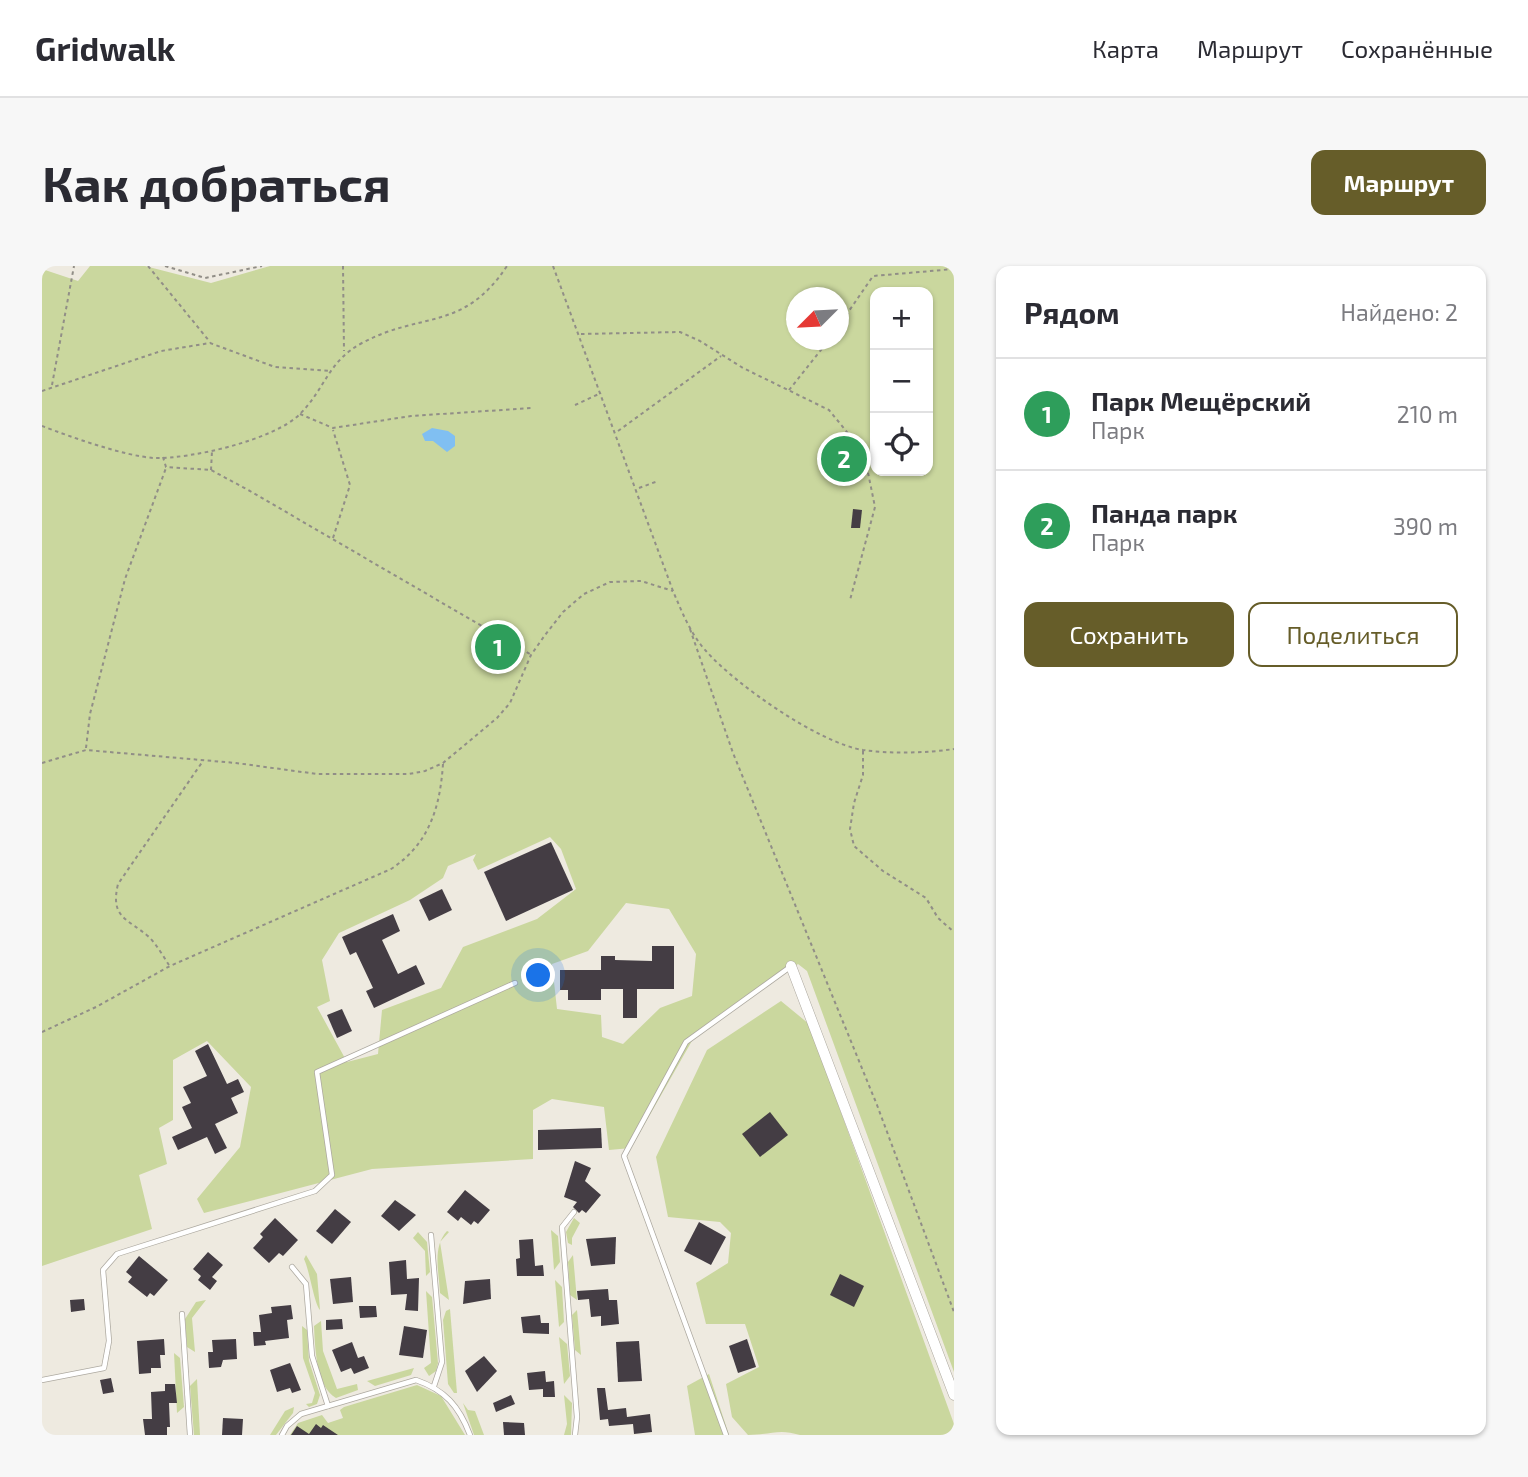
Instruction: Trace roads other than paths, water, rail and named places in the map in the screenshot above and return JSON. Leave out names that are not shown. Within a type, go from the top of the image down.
[{"type":"street","points":[[791,966],[954,1395]]},
{"type":"lane","points":[[726,1435],[624,1156],[686,1042],[791,966]]},
{"type":"lane","points":[[42,1380],[104,1368],[108,1341],[103,1270],[117,1254],[315,1191],[332,1175],[317,1072],[515,983]]},
{"type":"lane","points":[[574,1212],[562,1227],[577,1417],[575,1435]]},
{"type":"lane","points":[[431,1235],[442,1362],[434,1386]]},
{"type":"lane","points":[[292,1267],[306,1284],[312,1356],[328,1406]]},
{"type":"lane","points":[[182,1314],[190,1435]]},
{"type":"lane","points":[[282,1435],[286,1426],[301,1414],[416,1380],[434,1386],[454,1402],[470,1435]]},
{"type":"water","points":[[432,428],[448,431],[455,436],[455,446],[447,452],[433,441],[425,441],[422,434]]},
{"type":"place","name":"Панда парк","points":[[844,459]]},
{"type":"place","name":"Парк Мещёрский","points":[[498,647]]}]
